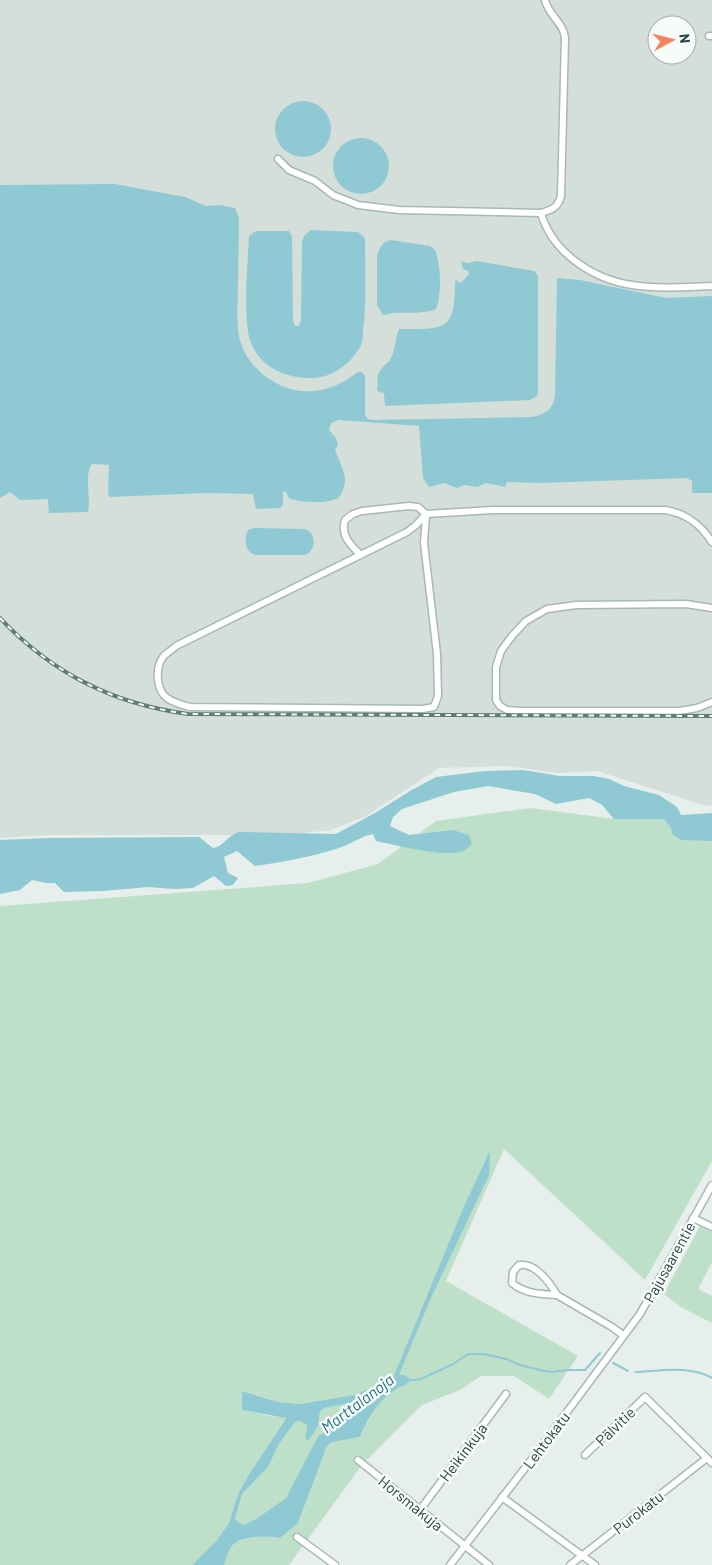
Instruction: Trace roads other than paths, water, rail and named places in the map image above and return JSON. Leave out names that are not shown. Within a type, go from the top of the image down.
[{"type":"street","points":[[278,159],[289,170],[315,181],[333,195],[358,205],[400,210],[541,212],[554,208],[559,203],[560,196],[565,38],[562,28],[550,12],[545,0]]},
{"type":"street","points":[[541,212],[551,236],[562,250],[586,268],[598,274],[619,282],[636,285],[664,287],[712,286]]},
{"type":"street","points":[[361,555],[348,541],[344,530],[345,520],[353,514],[372,509],[409,506],[418,508],[426,514],[493,510],[665,510],[679,513],[691,519],[705,532],[712,542]]},
{"type":"street","points":[[426,514],[424,543],[437,654],[438,696],[434,707],[423,709],[210,708],[190,707],[166,698],[160,689],[159,666],[163,657],[176,646],[407,532],[416,526],[426,514]]},
{"type":"street","points":[[712,608],[686,604],[576,605],[547,609],[526,621],[501,651],[496,667],[495,690],[496,700],[500,706],[507,710],[521,711],[680,711],[697,708],[712,702]]},
{"type":"street","name":"Pajusaarentie","points":[[640,1314],[712,1185]]},
{"type":"street","points":[[694,1218],[712,1226]]},
{"type":"street","points":[[557,1296],[552,1287],[532,1266],[526,1264],[519,1265],[513,1272],[512,1283],[522,1290],[542,1296],[557,1296],[623,1335]]},
{"type":"street","name":"Lehtokatu","points":[[450,1565],[640,1314]]},
{"type":"street","name":"Heikinkuja","points":[[420,1510],[506,1394]]},
{"type":"street","name":"Pälvitie","points":[[585,1455],[645,1397]]},
{"type":"street","name":"Purokatu","points":[[570,1565],[710,1461],[645,1397]]},
{"type":"street","name":"Horsmakuja","points":[[358,1460],[489,1565]]},
{"type":"street","points":[[502,1497],[595,1565]]},
{"type":"street","points":[[297,1537],[334,1565]]},
{"type":"water","points":[[297,101],[309,101],[319,105],[327,113],[331,129],[327,145],[319,153],[309,157],[297,157],[287,153],[279,145],[275,135],[275,123],[279,113],[287,105]]},
{"type":"water","points":[[355,138],[367,138],[377,142],[385,150],[389,166],[385,182],[377,190],[367,194],[355,194],[345,190],[337,182],[333,172],[333,160],[337,150],[345,142]]},
{"type":"water","points":[[115,184],[185,197],[206,206],[221,205],[235,208],[239,218],[238,324],[239,336],[246,355],[259,371],[267,377],[276,383],[294,390],[311,391],[328,388],[358,372],[362,372],[365,376],[365,415],[368,419],[372,420],[532,417],[541,415],[548,410],[553,404],[555,395],[557,278],[580,280],[666,298],[712,296],[712,493],[692,493],[692,481],[687,478],[540,483],[507,482],[505,487],[486,483],[478,487],[464,485],[457,488],[444,483],[429,487],[423,478],[419,426],[339,420],[331,423],[329,430],[336,438],[338,445],[335,450],[343,469],[345,480],[341,494],[334,500],[314,502],[294,500],[289,498],[286,492],[283,491],[283,504],[281,508],[256,509],[253,494],[207,493],[110,497],[108,494],[109,465],[92,464],[88,474],[88,512],[49,513],[48,499],[20,500],[10,492],[0,498],[0,185]]},
{"type":"water","points":[[311,230],[358,232],[365,238],[363,338],[353,357],[341,368],[320,377],[303,378],[285,374],[268,365],[255,352],[251,343],[248,333],[246,306],[249,236],[256,231],[289,231],[292,236],[293,321],[295,326],[299,326],[301,320],[302,241],[304,236]]},
{"type":"water","points":[[391,240],[430,246],[435,250],[439,263],[440,280],[436,309],[383,315],[377,305],[377,255],[381,246]]},
{"type":"water","points":[[461,261],[467,263],[477,261],[534,271],[538,276],[537,396],[530,400],[385,406],[384,393],[377,391],[378,376],[380,370],[392,356],[399,329],[437,327],[449,319],[453,310],[455,282],[456,280],[461,283],[469,274],[468,271],[463,269]]},
{"type":"water","points":[[254,528],[305,529],[312,534],[313,546],[309,553],[305,555],[255,555],[247,548],[246,541],[248,530]]},
{"type":"water","points":[[523,770],[560,776],[594,776],[609,779],[624,786],[659,795],[677,807],[681,815],[712,813],[712,841],[681,840],[672,834],[671,828],[664,819],[614,819],[602,805],[589,798],[556,804],[535,794],[488,786],[454,792],[402,809],[393,817],[390,826],[409,835],[453,830],[469,835],[472,844],[465,850],[455,853],[433,852],[376,841],[373,834],[326,852],[255,866],[237,851],[224,857],[228,873],[238,878],[233,885],[226,886],[214,876],[193,888],[148,887],[64,892],[55,883],[32,880],[20,890],[0,894],[0,840],[199,837],[213,848],[220,846],[239,832],[336,834],[436,777],[485,771]]},
{"type":"water","points":[[490,1151],[489,1175],[430,1300],[399,1375],[404,1375],[410,1379],[407,1384],[392,1392],[378,1405],[360,1437],[332,1442],[327,1446],[298,1523],[280,1538],[255,1537],[236,1542],[229,1550],[224,1565],[192,1565],[217,1540],[229,1523],[238,1494],[286,1418],[242,1410],[242,1391],[278,1402],[300,1404],[355,1395],[393,1378],[465,1204]],"holes":[[[376,1395],[374,1402],[318,1436],[286,1498],[256,1519],[243,1525],[235,1519],[242,1494],[268,1467],[279,1444],[295,1422],[300,1421],[307,1425],[305,1439],[309,1440],[318,1426],[320,1411],[325,1408],[355,1402],[364,1396]]]},
{"type":"waterway","name":"Marttalanoja","points":[[407,1381],[421,1379],[453,1364],[468,1354],[484,1354],[552,1372],[585,1370],[600,1353]]},
{"type":"waterway","name":"Marttalanoja","points":[[613,1363],[628,1371]]},
{"type":"waterway","name":"Marttalanoja","points":[[636,1372],[685,1370],[694,1371],[712,1378]]},
{"type":"railway","points":[[0,618],[41,655],[85,683],[134,703],[188,714],[712,716]]}]
